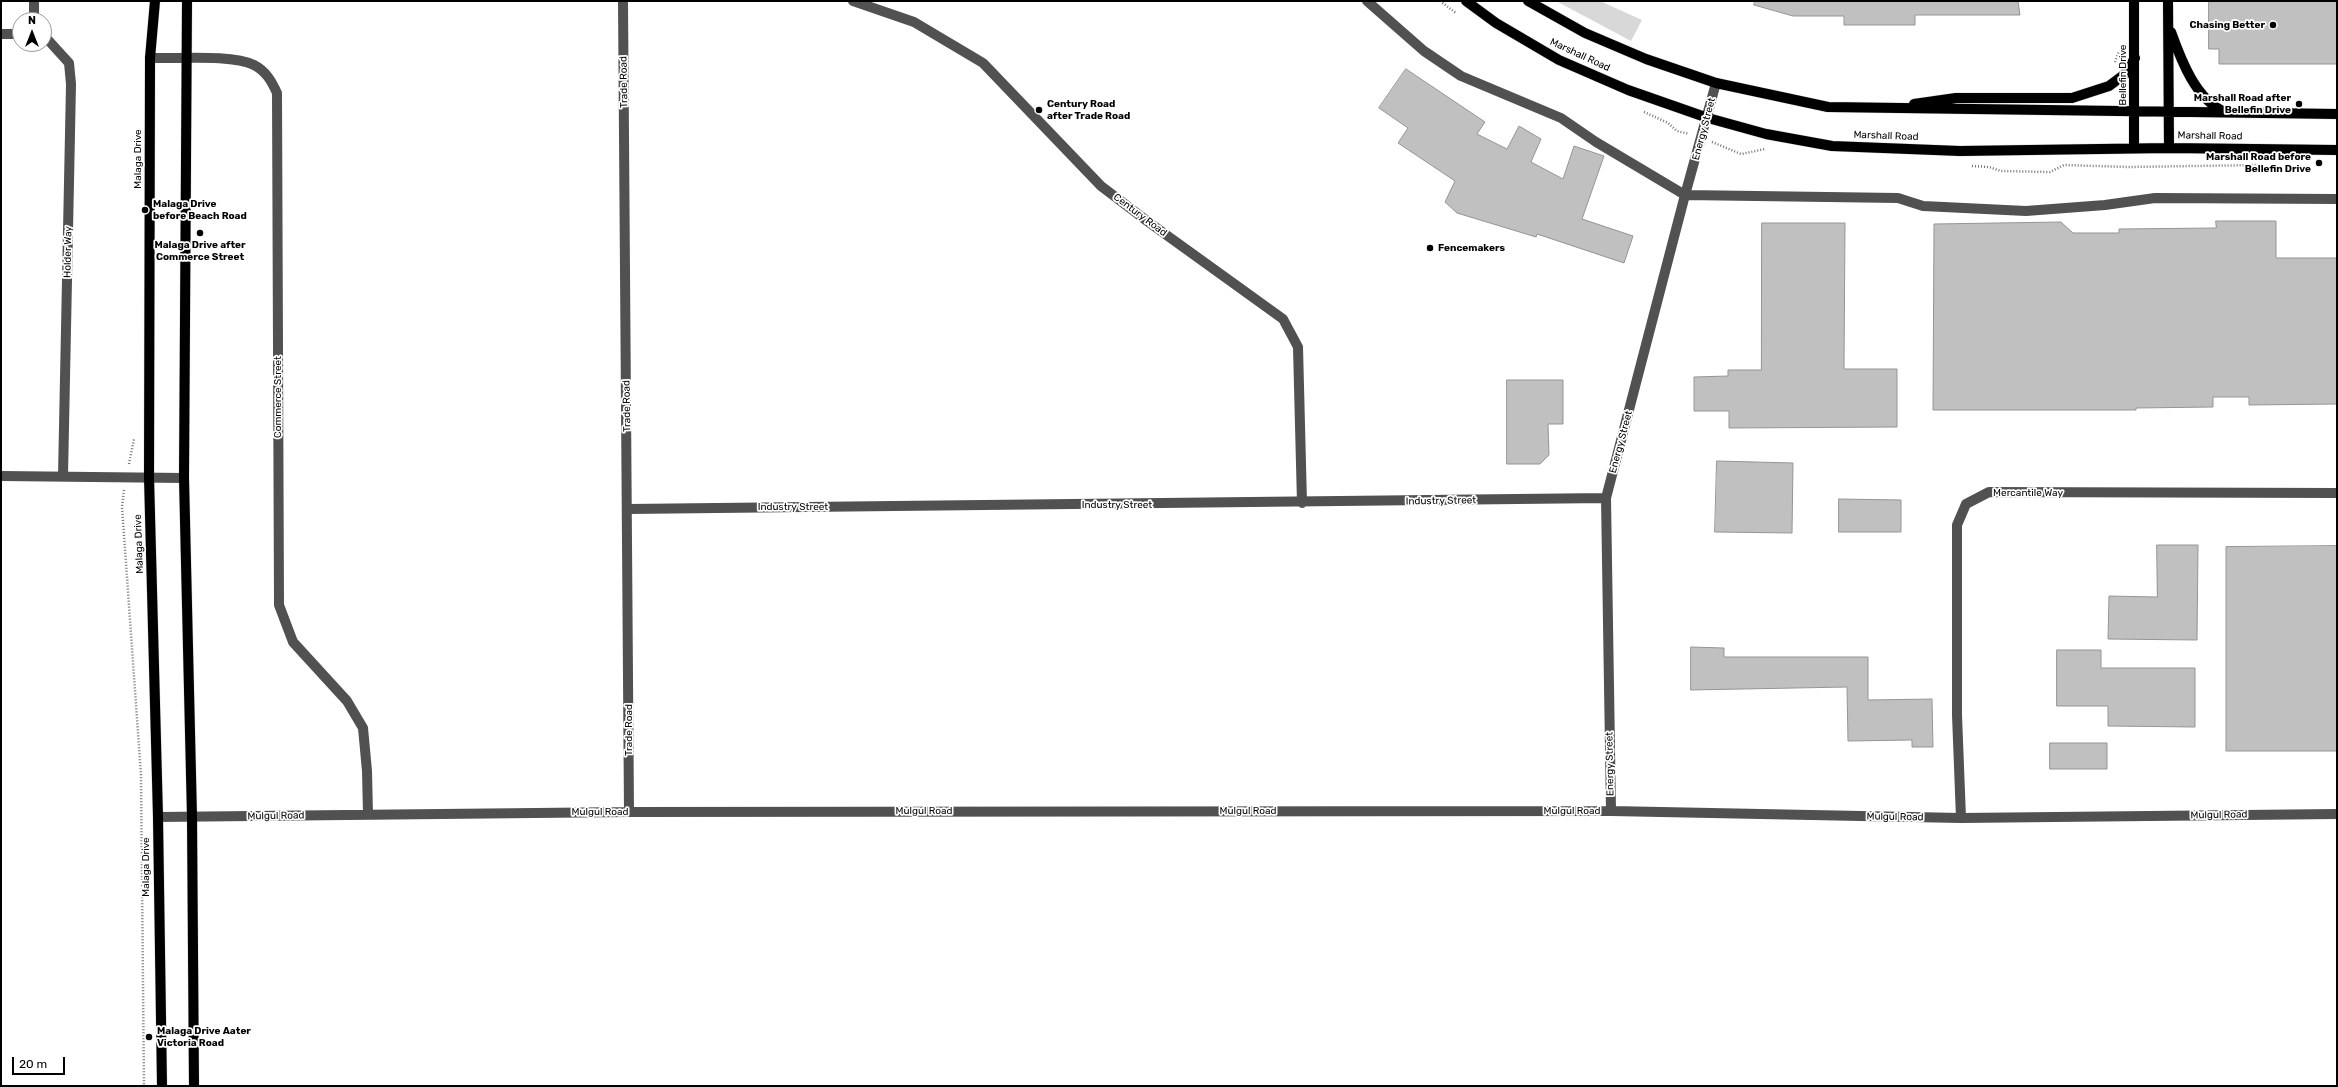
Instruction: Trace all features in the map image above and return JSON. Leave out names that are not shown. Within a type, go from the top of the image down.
[{"type":"main road","name":"Malaga Drive","points":[[155,1],[150,58],[149,477],[158,817],[162,1086]]},
{"type":"main road","points":[[187,1],[185,59],[184,478],[192,818],[194,1086]]},
{"type":"main road","name":"Marshall Road","points":[[1466,1],[1496,23],[1559,60],[1628,90],[1708,118],[1766,134],[1832,146],[1960,151],[2134,148],[2337,150]]},
{"type":"main road","points":[[1528,1],[1585,33],[1646,59],[1716,83],[1828,107],[2229,114],[2337,114]]},
{"type":"main road","name":"Bellefin Drive","points":[[2134,1],[2134,148]]},
{"type":"main road","points":[[2168,1],[2169,148]]},
{"type":"main road","points":[[2168,25],[2180,58],[2205,99],[2218,109],[2229,114]]},
{"type":"main road","points":[[1884,109],[1956,98],[2072,98],[2109,86],[2125,74],[2134,58]]},
{"type":"street","points":[[34,1],[34,12]]},
{"type":"street","name":"Trade Road","points":[[623,1],[628,509],[629,812]]},
{"type":"street","name":"Century Road","points":[[853,1],[914,22],[983,63],[1101,186],[1146,221],[1284,319],[1298,347],[1302,503]]},
{"type":"street","points":[[1367,1],[1424,50],[1460,76],[1561,118],[1596,142],[1685,195],[1898,198],[1923,206],[2026,211],[2105,205],[2155,198],[2337,199]]},
{"type":"street","points":[[1,34],[12,34]]},
{"type":"street","name":"Holder Way","points":[[52,45],[69,63],[71,84],[63,476]]},
{"type":"street","name":"Commerce Street","points":[[150,58],[230,59],[250,63],[256,66],[271,80],[277,93],[279,605],[293,642],[347,701],[363,728],[368,771],[368,814]]},
{"type":"street","name":"Energy Street","points":[[1611,811],[1606,498],[1685,195],[1708,118],[1716,83]]},
{"type":"street","points":[[1,476],[184,478]]},
{"type":"street","name":"Mercantile Way","points":[[1961,818],[1957,715],[1957,525],[1966,504],[1989,492],[2337,493]]},
{"type":"street","name":"Industry Street","points":[[628,509],[1302,503],[1606,498]]},
{"type":"street","name":"Mulgul Road","points":[[158,817],[192,818],[368,814],[629,812],[1611,811],[1961,818],[2337,814]]},
{"type":"path","points":[[2111,68],[2119,54],[2119,47]]},
{"type":"shaded area","points":[[1556,1],[1600,1],[1642,20],[1631,41]]},
{"type":"building","points":[[1755,1],[2018,1],[2020,15],[1915,15],[1915,25],[1844,25],[1844,16],[1793,16],[1754,5]]},
{"type":"building","name":"Chasing Better","points":[[2209,1],[2337,1],[2337,64],[2219,64],[2219,49],[2209,49]]},
{"type":"building","points":[[1406,69],[1485,122],[1477,134],[1507,149],[1519,126],[1541,139],[1531,162],[1563,179],[1574,146],[1604,156],[1582,219],[1633,236],[1624,263],[1537,234],[1536,237],[1457,213],[1445,202],[1455,181],[1398,143],[1408,128],[1379,108]]},
{"type":"building","points":[[2216,221],[2276,221],[2276,258],[2337,258],[2337,404],[2249,405],[2249,397],[2213,397],[2213,407],[2136,408],[2136,410],[1933,410],[1934,224],[2061,222],[2073,233],[2119,233],[2119,229],[2216,228]]},
{"type":"building","points":[[1762,223],[1845,223],[1844,369],[1897,369],[1897,427],[1729,428],[1729,411],[1694,411],[1694,377],[1728,376],[1728,370],[1761,370]]},
{"type":"building","points":[[1507,380],[1563,380],[1563,424],[1548,424],[1549,455],[1540,464],[1507,464]]},
{"type":"building","points":[[1717,461],[1793,463],[1792,533],[1715,532]]},
{"type":"building","points":[[1839,499],[1901,500],[1901,532],[1839,532]]},
{"type":"building","points":[[2157,545],[2198,545],[2197,640],[2108,639],[2109,596],[2157,597]]},
{"type":"building","points":[[2337,546],[2337,751],[2226,751],[2226,547]]},
{"type":"building","points":[[1691,647],[1724,648],[1724,657],[1868,657],[1868,700],[1932,699],[1933,747],[1912,747],[1912,740],[1848,741],[1847,687],[1691,690]]},
{"type":"building","points":[[2057,650],[2101,650],[2101,668],[2195,668],[2195,727],[2108,726],[2108,706],[2057,706]]},
{"type":"building","points":[[2050,743],[2107,743],[2107,769],[2050,769]]},
{"type":"place","name":"Chasing Better","points":[[2273,25]]},
{"type":"place","name":"Marshall Road after Bellefin Drive","points":[[2299,104]]},
{"type":"place","name":"Century Road after Trade Road","points":[[1039,110]]},
{"type":"place","name":"Marshall Road before Bellefin Drive","points":[[2319,163]]},
{"type":"place","name":"Malaga Drive before Beach Road","points":[[145,210]]},
{"type":"place","name":"Malaga Drive after Commerce Street","points":[[200,233]]},
{"type":"place","name":"Fencemakers","points":[[1430,248]]},
{"type":"place","name":"Malaga Drive Aater Victoria Road","points":[[149,1037]]}]
